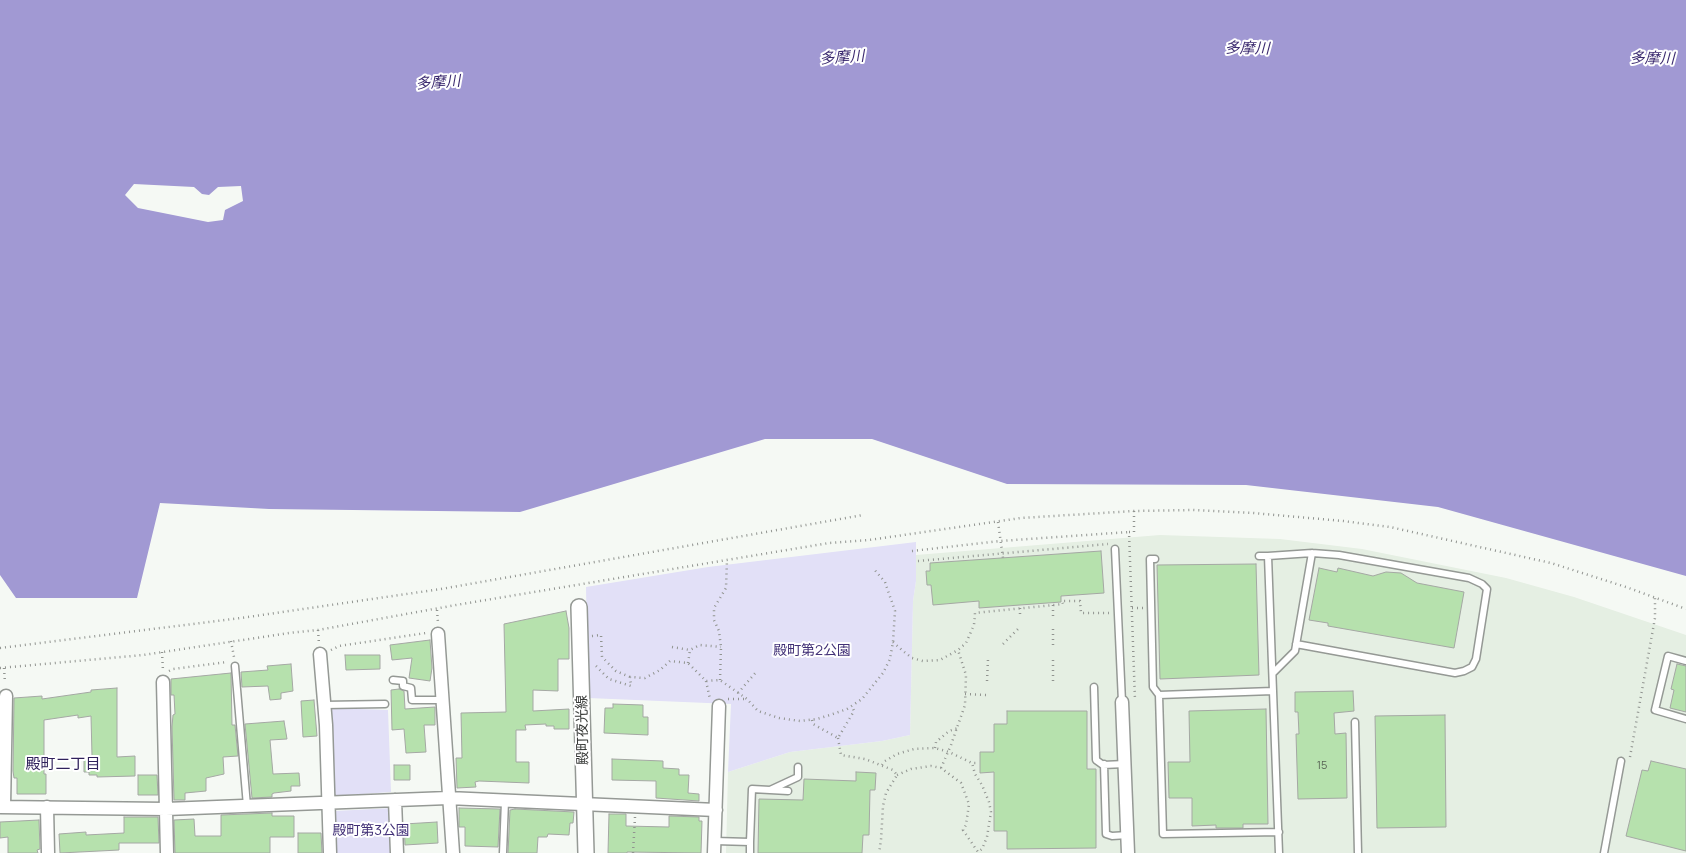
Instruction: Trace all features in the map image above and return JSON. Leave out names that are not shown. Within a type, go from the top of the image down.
[{"type":"street","name":"殿町夜光線","points":[[579,607],[586,853]]},
{"type":"street","points":[[438,634],[452,853]]},
{"type":"street","points":[[320,654],[330,853]]},
{"type":"street","points":[[163,682],[167,853]]},
{"type":"street","points":[[6,691],[2,807],[166,809],[448,798],[716,810]]},
{"type":"street","points":[[1122,702],[1128,853]]},
{"type":"street","points":[[714,847],[719,706]]},
{"type":"street","points":[[395,800],[397,853]]},
{"type":"street","points":[[47,807],[48,853]]},
{"type":"lane","points":[[1115,549],[1122,702]]},
{"type":"lane","points":[[1273,673],[1295,651],[1312,554]]},
{"type":"lane","points":[[1259,556],[1338,555],[1469,578],[1482,584],[1487,589],[1476,658],[1472,667],[1464,671],[1455,673],[1296,644]]},
{"type":"lane","points":[[1268,556],[1279,853]]},
{"type":"lane","points":[[1155,559],[1150,559],[1153,686],[1159,695],[1163,834],[1278,832]]},
{"type":"lane","points":[[1686,661],[1668,656],[1655,710],[1686,719]]},
{"type":"lane","points":[[235,666],[247,806]]},
{"type":"lane","points":[[393,680],[404,681],[404,686],[411,688],[412,700],[442,700]]},
{"type":"lane","points":[[1094,686],[1095,756],[1099,763],[1125,764]]},
{"type":"lane","points":[[1159,695],[1274,692]]},
{"type":"lane","points":[[324,705],[386,704]]},
{"type":"lane","points":[[1355,722],[1358,853]]},
{"type":"lane","points":[[1604,853],[1621,761]]},
{"type":"lane","points":[[1104,764],[1106,834],[1112,836],[1128,835]]},
{"type":"lane","points":[[769,790],[798,777],[798,767]]},
{"type":"lane","points":[[750,853],[752,790],[788,791]]},
{"type":"lane","points":[[503,853],[505,801]]},
{"type":"lane","points":[[714,847],[750,842]]},
{"type":"path","points":[[0,668],[162,652],[318,630],[829,543],[869,540],[1021,518],[1134,511],[1193,510],[1253,513],[1390,527],[1551,563],[1686,609]]},
{"type":"path","points":[[912,551],[1000,541],[1134,532],[1134,511]]},
{"type":"path","points":[[0,648],[241,618],[440,589],[863,515]]},
{"type":"path","points":[[998,522],[1003,558]]},
{"type":"path","points":[[1129,532],[1135,707]]},
{"type":"path","points":[[918,560],[1110,543]]},
{"type":"path","points":[[720,680],[721,646],[719,631],[714,620],[714,608],[726,588],[727,560]]},
{"type":"path","points":[[601,635],[602,657],[616,671],[630,677],[645,678],[660,670],[670,661],[688,663],[706,681],[720,680],[758,711],[779,718],[800,721],[812,720],[839,712],[862,699],[883,674],[890,658],[895,611],[885,582],[874,568]]},
{"type":"path","points":[[1629,761],[1655,618],[1655,598]]},
{"type":"path","points":[[893,642],[912,658],[923,661],[940,660],[958,650],[970,637],[975,613],[1063,604],[1062,601],[1080,601],[1081,612],[1110,612]]},
{"type":"path","points":[[1053,605],[1053,616]]},
{"type":"path","points":[[1020,608],[1020,616]]},
{"type":"path","points":[[1126,613],[1132,613]]},
{"type":"path","points":[[1003,644],[1020,628]]},
{"type":"path","points":[[1053,629],[1053,649]]},
{"type":"path","points":[[320,654],[339,646],[421,632],[438,634]]},
{"type":"path","points":[[162,652],[163,674],[173,669],[234,661],[231,641]]},
{"type":"path","points":[[672,647],[690,650],[700,645],[721,646]]},
{"type":"path","points":[[688,663],[690,650]]},
{"type":"path","points":[[941,768],[958,728],[965,704],[966,675],[958,650]]},
{"type":"path","points":[[987,681],[988,659]]},
{"type":"path","points":[[1053,660],[1053,681]]},
{"type":"path","points":[[594,661],[596,667],[610,680],[631,686],[630,677]]},
{"type":"path","points":[[4,668],[6,691]]},
{"type":"path","points":[[738,693],[757,671]]},
{"type":"path","points":[[965,694],[987,695],[987,692]]},
{"type":"path","points":[[852,706],[854,711],[838,738],[842,755],[865,759],[882,765],[893,770],[897,775]]},
{"type":"path","points":[[812,720],[813,724],[838,738]]},
{"type":"path","points":[[935,748],[936,742],[949,731],[958,728]]},
{"type":"path","points":[[882,765],[897,754],[914,749],[935,748],[949,752],[972,763],[977,763]]},
{"type":"path","points":[[879,853],[882,806],[886,793],[897,775],[911,769],[931,766],[941,768],[960,783],[969,804],[966,825],[963,830],[978,852],[982,849],[987,837],[991,812],[989,802],[975,774],[972,763]]},
{"type":"path","points":[[633,853],[635,806]]},
{"type":"shaded area","points":[[1160,535],[1280,539],[1362,549],[1506,578],[1574,597],[1686,635],[1686,853],[726,853],[728,772],[790,752],[882,741],[910,735],[916,555]]},
{"type":"green space","name":"殿町第2公園","points":[[916,542],[910,735],[882,741],[790,752],[728,772],[731,704],[588,698],[586,587],[708,567]]},
{"type":"green space","points":[[331,708],[388,710],[391,792],[335,796]]},
{"type":"green space","name":"殿町第3公園","points":[[393,808],[394,853],[337,853],[335,811]]},
{"type":"water","name":"多摩川","points":[[0,0],[1686,0],[1686,576],[1438,507],[1246,485],[1007,484],[872,439],[765,439],[520,512],[269,509],[160,503],[137,598],[16,598],[0,575]],"holes":[[[134,184],[194,187],[202,194],[209,195],[218,187],[241,186],[243,201],[225,210],[223,220],[208,222],[138,208],[125,195]]]},
{"type":"building","points":[[1101,551],[1104,593],[1061,596],[1061,602],[979,608],[979,601],[933,605],[931,585],[927,585],[926,571],[930,571],[930,563]]},
{"type":"building","points":[[1256,564],[1259,675],[1160,679],[1157,565]]},
{"type":"building","points":[[1319,568],[1337,572],[1338,568],[1373,576],[1386,572],[1401,573],[1417,583],[1464,592],[1454,648],[1328,626],[1328,623],[1309,620]]},
{"type":"building","points":[[566,611],[569,628],[569,659],[558,659],[558,691],[533,690],[533,711],[569,709],[569,729],[554,729],[554,726],[546,726],[546,724],[525,725],[526,730],[516,730],[516,762],[529,762],[529,783],[479,781],[475,782],[476,787],[457,788],[456,758],[462,758],[461,713],[506,712],[504,624]]},
{"type":"building","points":[[430,640],[432,668],[430,681],[409,678],[412,658],[392,660],[390,645]]},
{"type":"building","points":[[345,655],[380,655],[380,669],[346,670]]},
{"type":"building","points":[[291,664],[293,691],[281,693],[281,699],[270,700],[268,686],[242,687],[241,672],[268,670],[267,666]]},
{"type":"building","points":[[1677,664],[1686,666],[1686,712],[1670,708],[1674,690],[1671,689]]},
{"type":"building","points":[[231,673],[232,725],[235,725],[238,756],[223,757],[224,774],[206,778],[206,791],[185,793],[185,800],[174,800],[172,727],[173,715],[175,714],[174,695],[171,695],[171,679]]},
{"type":"building","points":[[117,688],[117,757],[135,756],[135,776],[97,777],[97,775],[89,775],[89,772],[84,772],[84,758],[92,756],[91,716],[78,718],[78,715],[44,720],[46,794],[17,794],[17,778],[14,778],[13,771],[14,698],[42,696],[42,699],[91,692],[91,690]]},
{"type":"building","points":[[399,689],[404,691],[405,709],[435,707],[435,725],[424,725],[426,752],[406,753],[404,729],[392,730],[391,690]]},
{"type":"building","points":[[1353,691],[1354,711],[1334,713],[1335,734],[1346,733],[1347,798],[1298,799],[1296,734],[1299,734],[1298,712],[1295,712],[1295,692]]},
{"type":"building","points":[[314,700],[317,736],[303,737],[301,701]]},
{"type":"building","points":[[613,704],[643,705],[643,717],[648,717],[648,735],[604,733],[605,708],[613,708]]},
{"type":"building","points":[[1266,709],[1268,824],[1243,824],[1243,828],[1216,828],[1216,825],[1192,826],[1192,798],[1169,798],[1168,762],[1190,762],[1189,711]]},
{"type":"building","points":[[1007,711],[1087,711],[1087,769],[1096,769],[1096,848],[1007,849],[1007,831],[994,831],[994,772],[980,773],[980,752],[994,752],[994,724],[1007,724]]},
{"type":"building","points":[[1445,715],[1446,827],[1377,828],[1375,716]]},
{"type":"building","points":[[284,721],[287,739],[270,740],[273,774],[299,773],[300,786],[291,786],[291,791],[274,793],[272,797],[252,798],[245,724]]},
{"type":"building","points":[[612,759],[663,761],[663,768],[679,769],[679,775],[689,775],[688,793],[699,794],[699,801],[656,798],[656,781],[612,780]]},
{"type":"building","points":[[1651,761],[1686,769],[1686,851],[1626,836],[1642,770],[1648,771]]},
{"type":"building","points":[[394,765],[410,765],[410,780],[394,780]]},
{"type":"building","points":[[856,772],[876,773],[875,790],[870,790],[869,835],[863,835],[862,853],[758,853],[759,799],[803,800],[804,779],[856,781]]},
{"type":"building","points":[[138,775],[157,775],[158,795],[138,795]]},
{"type":"building","points":[[459,808],[500,809],[498,847],[465,846],[465,827],[459,827]]},
{"type":"building","points":[[510,810],[574,812],[573,823],[570,823],[569,835],[548,834],[547,837],[538,837],[537,853],[508,853]]},
{"type":"building","points":[[272,813],[272,816],[294,816],[294,837],[270,837],[270,853],[175,853],[174,820],[194,819],[195,836],[221,836],[221,815]]},
{"type":"building","points":[[609,814],[626,814],[626,826],[669,827],[669,816],[699,817],[699,821],[702,821],[701,853],[608,853]]},
{"type":"building","points":[[124,817],[158,817],[159,843],[119,843],[119,850],[60,853],[59,834],[86,832],[86,835],[124,833]]},
{"type":"building","points":[[39,820],[40,849],[37,850],[38,853],[8,853],[8,837],[0,838],[0,822]]},
{"type":"building","points":[[437,822],[438,843],[405,845],[404,824]]},
{"type":"building","points":[[298,833],[321,833],[322,853],[298,853]]},
{"type":"district","name":"殿町二丁目","points":[[63,765]]}]
